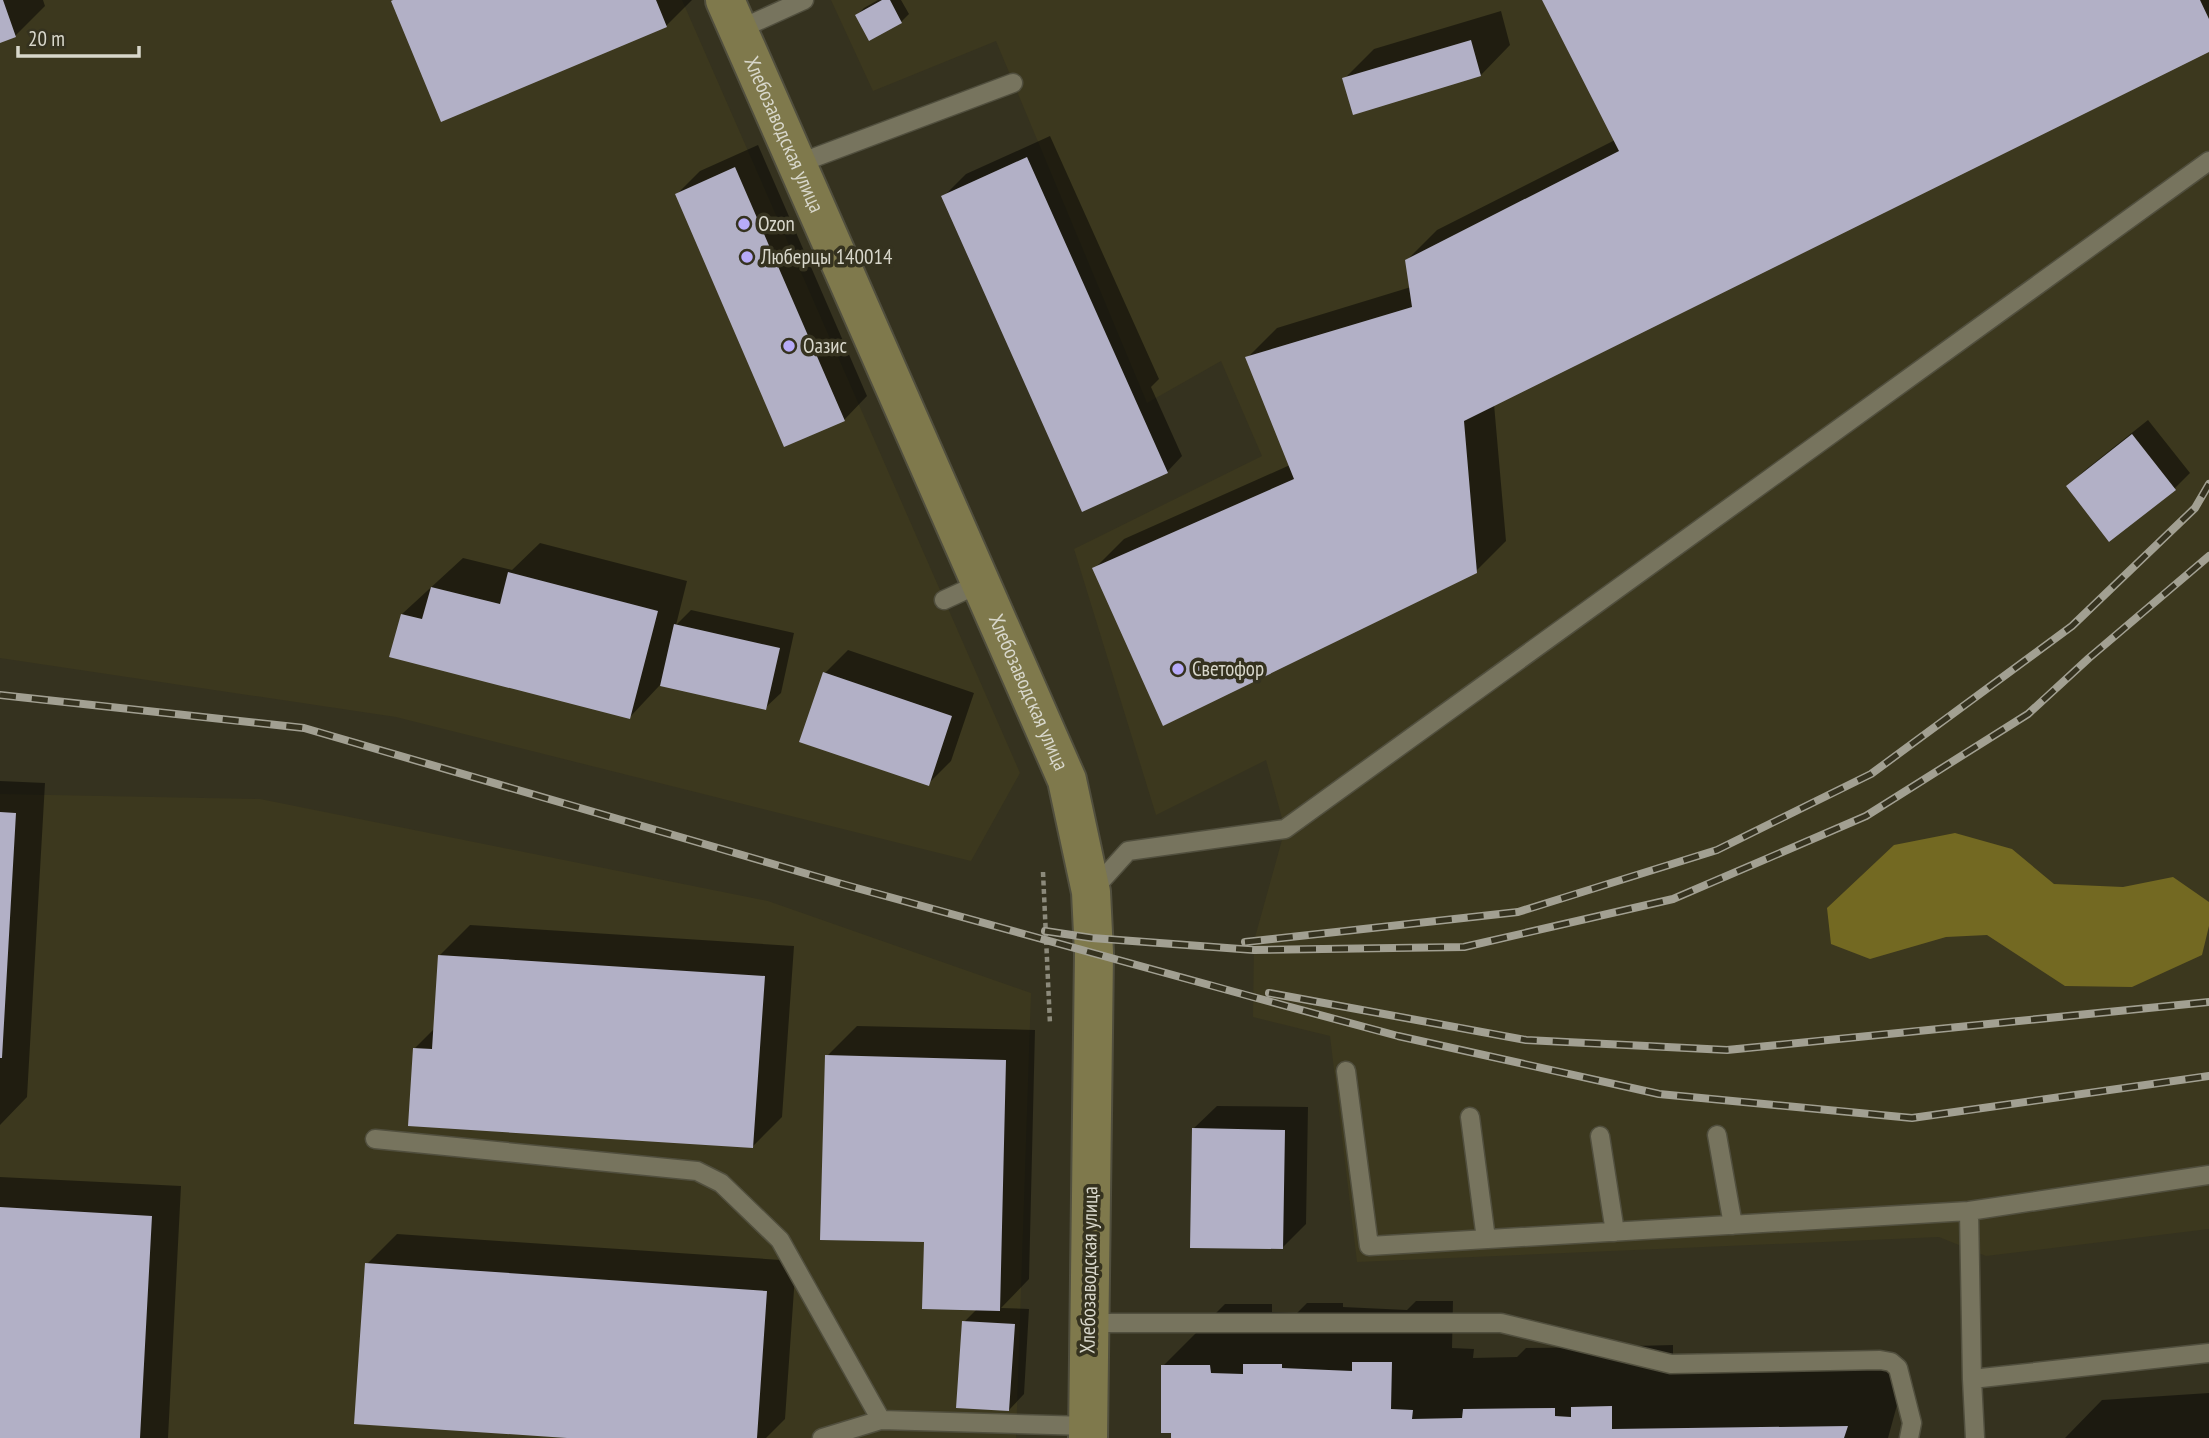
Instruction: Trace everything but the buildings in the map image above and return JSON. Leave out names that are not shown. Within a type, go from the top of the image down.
[{"type":"main road","name":"Хлебозаводская улица","points":[[732,15],[1067,780],[1090,892],[1094,953],[1088,1432]]},
{"type":"lane","points":[[732,15],[804,0]]},
{"type":"lane","points":[[797,164],[1013,83]]},
{"type":"lane","points":[[1090,892],[1128,851],[1285,829],[2209,161]]},
{"type":"lane","points":[[944,600],[981,583]]},
{"type":"lane","points":[[1346,1071],[1369,1246],[1969,1211],[2209,1175]]},
{"type":"lane","points":[[1470,1116],[1486,1239]]},
{"type":"lane","points":[[1717,1135],[1733,1225]]},
{"type":"lane","points":[[1600,1136],[1615,1232]]},
{"type":"lane","points":[[375,1139],[697,1171],[721,1183],[780,1240],[881,1420]]},
{"type":"lane","points":[[1969,1211],[1975,1438]]},
{"type":"lane","points":[[1088,1323],[1501,1323],[1671,1364],[1880,1360],[1891,1362],[1898,1368],[1901,1376],[1912,1423],[1909,1438]]},
{"type":"lane","points":[[1972,1380],[2209,1353]]},
{"type":"lane","points":[[822,1438],[881,1420],[1088,1432]]},
{"type":"path","points":[[1043,863],[1050,1037]]},
{"type":"shaded area","points":[[0,0],[682,0],[1020,773],[971,861],[396,717],[0,658]]},
{"type":"shaded area","points":[[831,0],[2209,0],[2209,1229],[1986,1256],[1939,1237],[1357,1262],[1330,1036],[1253,1017],[1254,941],[1285,829],[1266,760],[1156,815],[1074,549],[1262,456],[1221,361],[1147,403],[996,41],[873,91]]},
{"type":"shaded area","points":[[0,794],[260,799],[768,901],[1031,993],[1016,1438],[0,1438]]},
{"type":"shaded area","points":[[1955,833],[2012,849],[2054,884],[2123,887],[2173,877],[2209,902],[2209,926],[2202,955],[2132,987],[2065,986],[1987,935],[1946,937],[1870,959],[1831,944],[1827,908],[1894,845]]},
{"type":"railway","points":[[1245,942],[1518,912],[1717,850],[1871,774],[2072,626],[2195,508],[2209,484]]},
{"type":"railway","points":[[1045,931],[1092,938],[1254,950],[1464,947],[1673,899],[1866,816],[2028,714],[2209,556]]},
{"type":"railway","points":[[0,695],[304,728],[842,884],[1253,997],[1398,1036],[1659,1094],[1912,1118],[2209,1076]]},
{"type":"railway","points":[[1269,993],[1526,1040],[1727,1050],[2209,1002]]},
{"type":"place","name":"Ozon","points":[[744,224]]},
{"type":"place","name":"Люберцы 140014","points":[[747,257]]},
{"type":"place","name":"Оазис","points":[[789,346]]},
{"type":"place","name":"Светофор","points":[[1178,669]]}]
